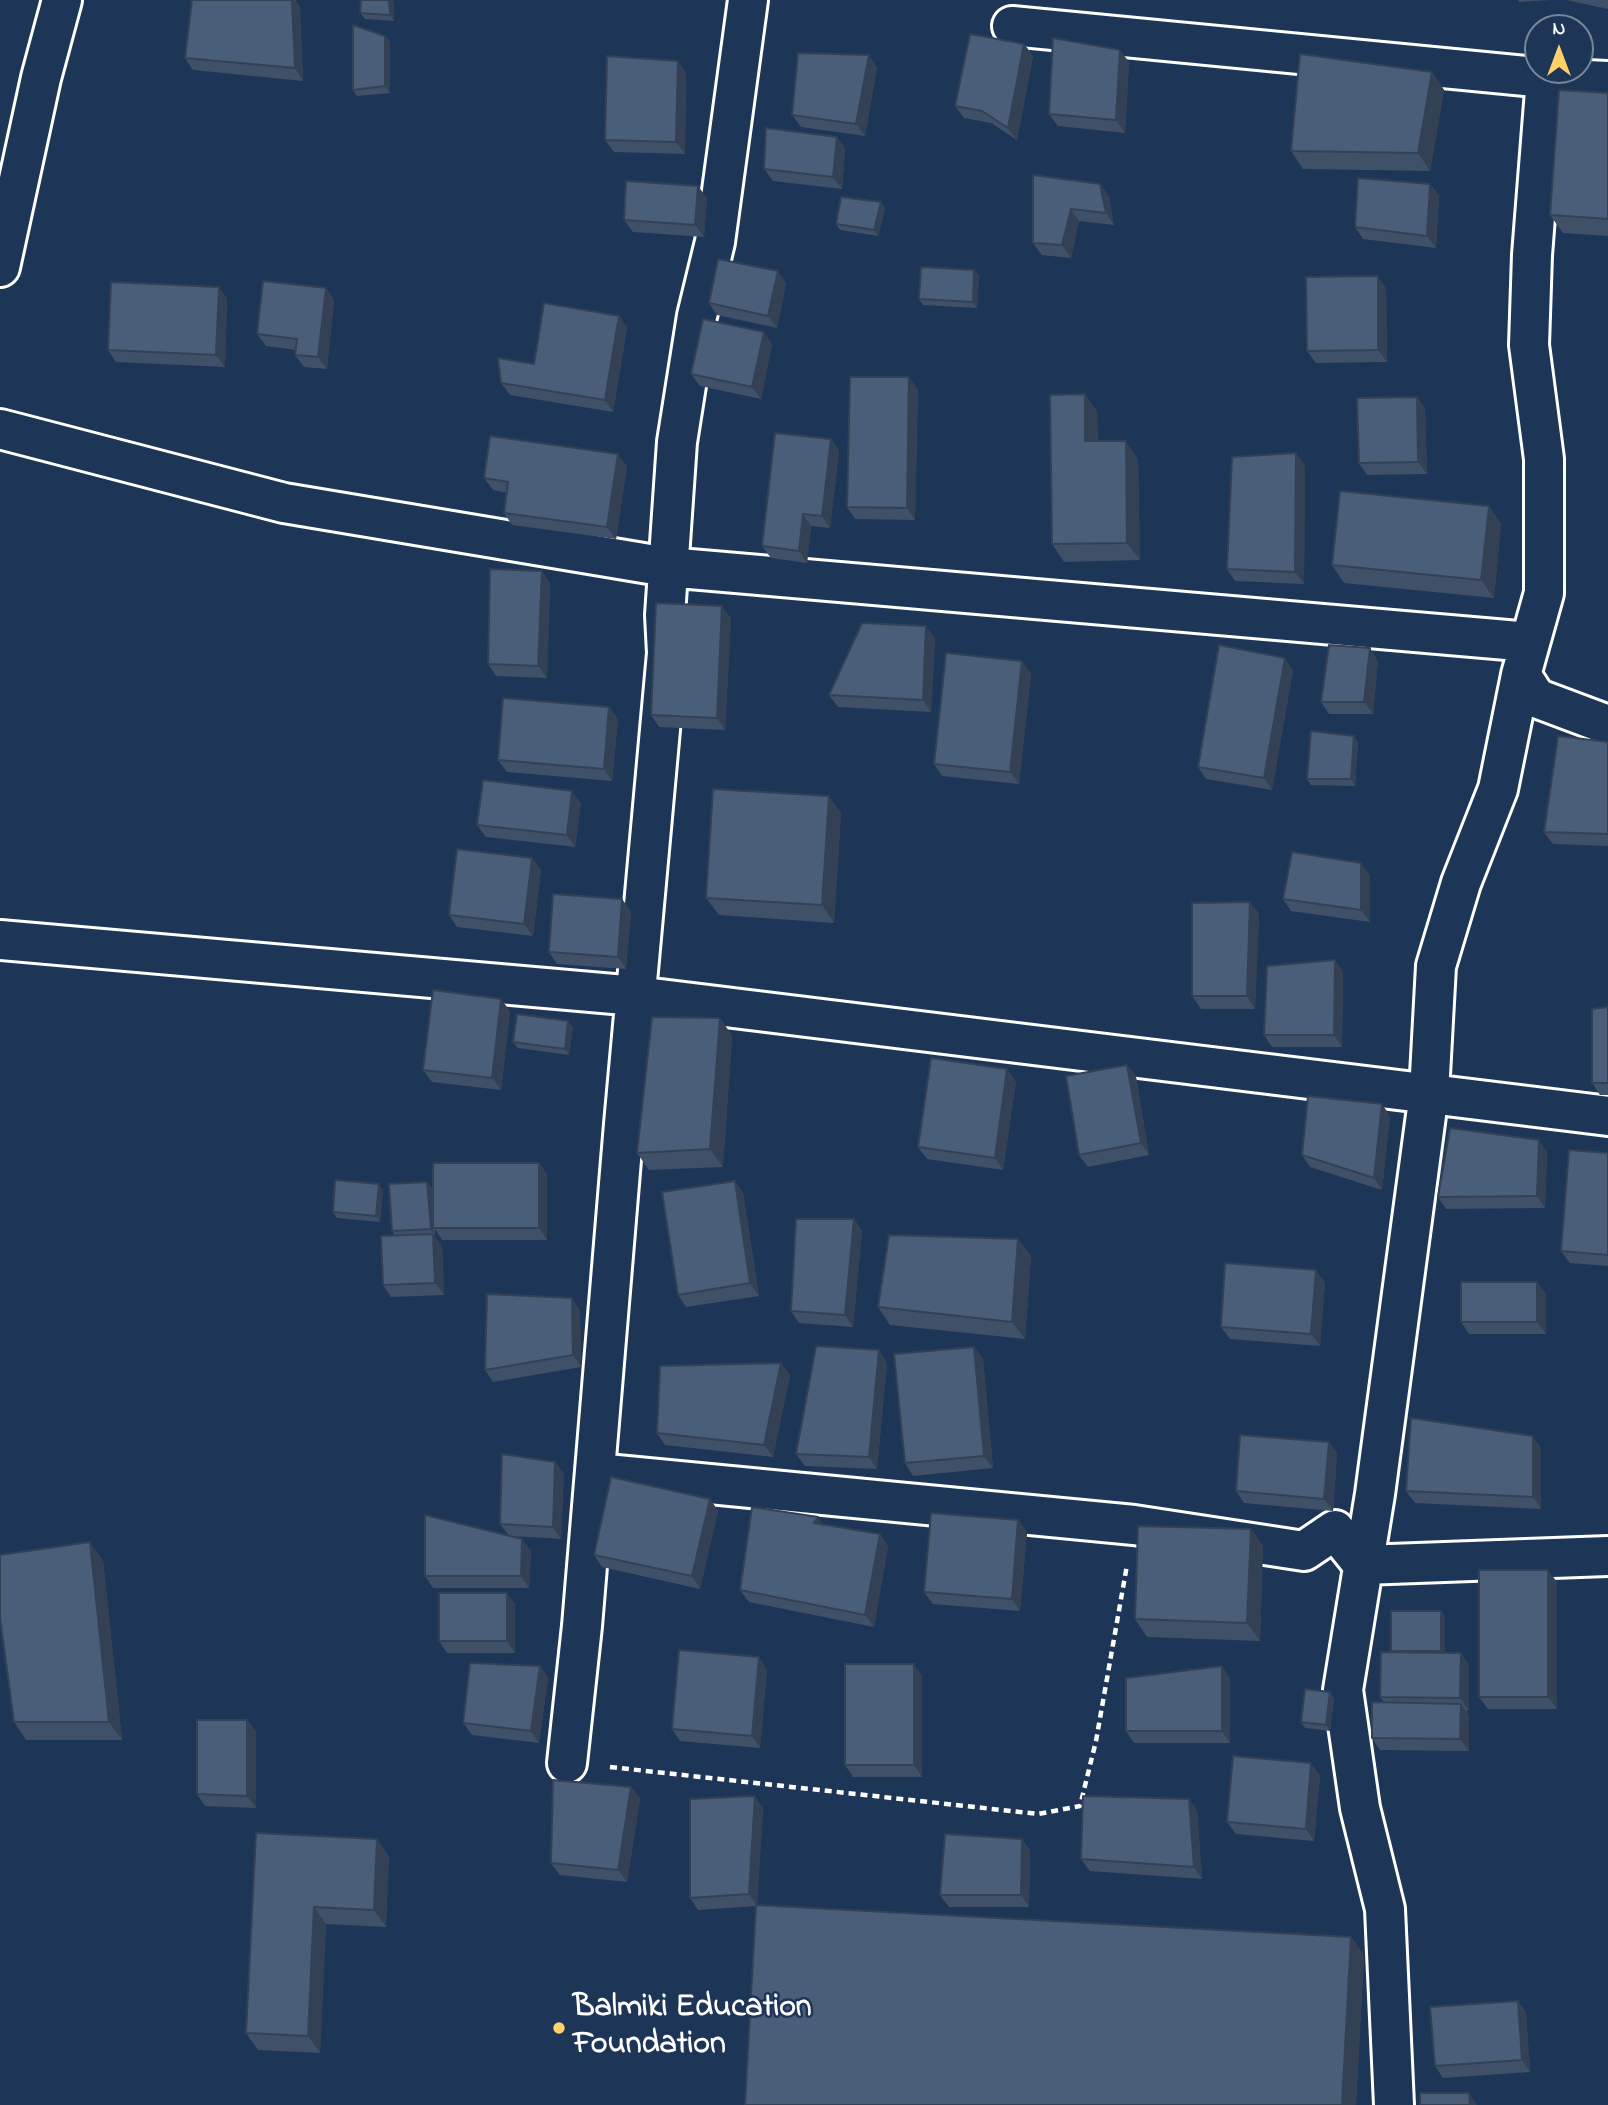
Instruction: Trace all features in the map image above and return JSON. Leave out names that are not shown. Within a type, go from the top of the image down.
[{"type":"street","points":[[0,267],[41,78],[62,0]]},
{"type":"street","points":[[567,1763],[596,1472],[667,653],[667,567],[677,442],[697,316],[715,243],[748,0]]},
{"type":"street","points":[[1013,26],[1524,76]]},
{"type":"street","points":[[1394,2105],[1385,1909],[1360,1808],[1343,1690],[1429,1093],[1436,966],[1461,883],[1499,789],[1525,659],[1544,593],[1544,459],[1529,345],[1532,255],[1546,84]]},
{"type":"street","points":[[0,429],[284,503],[667,567],[1525,659]]},
{"type":"street","points":[[1525,659],[1536,698],[1608,725]]},
{"type":"street","points":[[0,940],[636,996],[1608,1116]]},
{"type":"street","points":[[596,1472],[1134,1525],[1304,1551],[1335,1530],[1363,1565]]},
{"type":"street","points":[[1363,1565],[1608,1556]]},
{"type":"path","points":[[567,1763],[1038,1815],[1080,1806],[1096,1741],[1134,1525]]},
{"type":"building","points":[[192,0],[292,0],[295,68],[185,58]]},
{"type":"building","points":[[361,0],[389,0],[390,15],[360,13]]},
{"type":"building","points":[[353,25],[385,36],[385,86],[353,90]]},
{"type":"building","points":[[970,34],[1024,44],[1008,128],[982,111],[955,106]]},
{"type":"building","points":[[1053,38],[1120,50],[1116,120],[1049,114]]},
{"type":"building","points":[[798,53],[869,55],[856,124],[792,115]]},
{"type":"building","points":[[1300,54],[1432,72],[1418,153],[1291,151]]},
{"type":"building","points":[[607,56],[678,61],[676,142],[605,140]]},
{"type":"building","points":[[1559,90],[1608,93],[1608,219],[1550,215]]},
{"type":"building","points":[[766,128],[837,137],[833,177],[764,169]]},
{"type":"building","points":[[1033,175],[1100,184],[1106,213],[1071,209],[1062,245],[1033,243]]},
{"type":"building","points":[[1358,178],[1430,184],[1427,236],[1355,227]]},
{"type":"building","points":[[626,181],[698,186],[695,225],[624,220]]},
{"type":"building","points":[[841,197],[881,202],[874,230],[836,224]]},
{"type":"building","points":[[718,259],[778,271],[768,316],[709,303]]},
{"type":"building","points":[[921,267],[974,270],[973,302],[919,299]]},
{"type":"building","points":[[1378,276],[1378,350],[1307,351],[1306,277]]},
{"type":"building","points":[[263,281],[326,288],[318,357],[295,355],[297,339],[257,334]]},
{"type":"building","points":[[111,282],[219,287],[216,355],[108,350]]},
{"type":"building","points":[[544,303],[619,316],[605,400],[501,383],[498,358],[534,364]]},
{"type":"building","points":[[703,319],[764,332],[752,387],[691,374]]},
{"type":"building","points":[[850,377],[909,377],[907,508],[847,507]]},
{"type":"building","points":[[1085,394],[1085,441],[1126,441],[1127,543],[1052,544],[1050,395]]},
{"type":"building","points":[[1417,397],[1418,462],[1359,463],[1357,398]]},
{"type":"building","points":[[775,433],[831,439],[822,516],[803,514],[799,551],[762,546]]},
{"type":"building","points":[[490,436],[618,454],[607,527],[504,513],[508,482],[484,478]]},
{"type":"building","points":[[1296,453],[1295,572],[1227,569],[1232,457]]},
{"type":"building","points":[[1340,491],[1489,506],[1481,580],[1332,565]]},
{"type":"building","points":[[490,569],[542,571],[538,666],[488,664]]},
{"type":"building","points":[[656,603],[722,606],[717,718],[651,715]]},
{"type":"building","points":[[862,623],[926,626],[923,700],[829,695]]},
{"type":"building","points":[[1219,645],[1285,658],[1264,778],[1198,767]]},
{"type":"building","points":[[1329,645],[1370,648],[1364,702],[1321,702]]},
{"type":"building","points":[[946,653],[1022,661],[1010,772],[934,764]]},
{"type":"building","points":[[503,698],[609,707],[604,769],[498,760]]},
{"type":"building","points":[[1311,731],[1354,736],[1351,779],[1307,779]]},
{"type":"building","points":[[1558,736],[1608,742],[1608,834],[1544,832]]},
{"type":"building","points":[[483,780],[572,791],[567,835],[477,825]]},
{"type":"building","points":[[713,789],[829,796],[822,905],[706,898]]},
{"type":"building","points":[[457,849],[532,858],[524,924],[449,915]]},
{"type":"building","points":[[1292,852],[1361,863],[1361,910],[1283,899]]},
{"type":"building","points":[[553,894],[622,899],[618,957],[549,952]]},
{"type":"building","points":[[1250,902],[1247,996],[1192,996],[1192,903]]},
{"type":"building","points":[[1335,960],[1334,1035],[1264,1035],[1267,966]]},
{"type":"building","points":[[433,990],[501,999],[492,1078],[423,1070]]},
{"type":"building","points":[[1608,1007],[1608,1083],[1592,1083],[1592,1009]]},
{"type":"building","points":[[517,1014],[568,1021],[565,1049],[513,1042]]},
{"type":"building","points":[[652,1017],[720,1018],[710,1149],[637,1153]]},
{"type":"building","points":[[931,1058],[1007,1069],[995,1158],[918,1147]]},
{"type":"building","points":[[1127,1065],[1141,1143],[1079,1155],[1066,1076]]},
{"type":"building","points":[[1308,1096],[1382,1104],[1374,1178],[1302,1155]]},
{"type":"building","points":[[1450,1128],[1539,1140],[1537,1196],[1438,1197]]},
{"type":"building","points":[[1569,1150],[1608,1153],[1608,1255],[1561,1251]]},
{"type":"building","points":[[433,1163],[539,1163],[539,1228],[433,1228]]},
{"type":"building","points":[[335,1180],[379,1184],[376,1216],[333,1212]]},
{"type":"building","points":[[735,1181],[750,1283],[678,1295],[662,1192]]},
{"type":"building","points":[[427,1182],[431,1229],[392,1231],[389,1184]]},
{"type":"building","points":[[796,1219],[854,1219],[845,1315],[791,1311]]},
{"type":"building","points":[[433,1234],[435,1283],[383,1285],[381,1236]]},
{"type":"building","points":[[889,1235],[1018,1239],[1012,1322],[878,1307]]},
{"type":"building","points":[[1225,1263],[1316,1270],[1311,1334],[1221,1327]]},
{"type":"building","points":[[1461,1282],[1537,1282],[1537,1322],[1461,1322]]},
{"type":"building","points":[[487,1294],[572,1298],[573,1355],[485,1370]]},
{"type":"building","points":[[816,1346],[879,1350],[869,1457],[796,1454]]},
{"type":"building","points":[[974,1347],[984,1456],[905,1463],[894,1354]]},
{"type":"building","points":[[781,1363],[764,1445],[657,1433],[660,1366]]},
{"type":"building","points":[[1411,1418],[1533,1436],[1533,1497],[1406,1491]]},
{"type":"building","points":[[1240,1435],[1329,1442],[1324,1499],[1236,1491]]},
{"type":"building","points":[[502,1454],[555,1462],[553,1527],[500,1524]]},
{"type":"building","points":[[611,1477],[710,1499],[692,1576],[594,1555]]},
{"type":"building","points":[[752,1507],[818,1517],[814,1523],[880,1534],[865,1615],[740,1590]]},
{"type":"building","points":[[931,1513],[1018,1520],[1012,1599],[924,1592]]},
{"type":"building","points":[[425,1515],[522,1539],[521,1576],[425,1576]]},
{"type":"building","points":[[1138,1526],[1251,1529],[1247,1623],[1135,1619]]},
{"type":"building","points":[[90,1542],[109,1722],[14,1722],[0,1618],[0,1555]]},
{"type":"building","points":[[1479,1570],[1548,1570],[1548,1697],[1479,1697]]},
{"type":"building","points":[[439,1593],[507,1593],[507,1641],[439,1641]]},
{"type":"building","points":[[1391,1611],[1441,1611],[1441,1651],[1391,1651]]},
{"type":"building","points":[[679,1650],[759,1657],[752,1736],[672,1729]]},
{"type":"building","points":[[1381,1652],[1461,1653],[1460,1698],[1380,1697]]},
{"type":"building","points":[[470,1663],[540,1666],[531,1731],[463,1723]]},
{"type":"building","points":[[845,1664],[914,1664],[914,1765],[845,1765]]},
{"type":"building","points":[[1222,1666],[1222,1731],[1126,1731],[1126,1678]]},
{"type":"building","points":[[1305,1689],[1330,1692],[1326,1725],[1301,1722]]},
{"type":"building","points":[[1372,1702],[1461,1704],[1460,1739],[1372,1738]]},
{"type":"building","points":[[197,1720],[247,1720],[247,1796],[197,1794]]},
{"type":"building","points":[[1233,1756],[1311,1763],[1306,1829],[1227,1822]]},
{"type":"building","points":[[553,1780],[631,1787],[618,1870],[551,1863]]},
{"type":"building","points":[[755,1796],[749,1894],[690,1898],[690,1799]]},
{"type":"building","points":[[1083,1796],[1189,1799],[1194,1867],[1081,1859]]},
{"type":"building","points":[[256,1833],[377,1839],[374,1910],[314,1907],[308,2036],[246,2033]]},
{"type":"building","points":[[945,1834],[1022,1839],[1021,1895],[940,1895]]},
{"type":"building","name":"Balmiki Education Foundation","points":[[756,1905],[1351,1937],[1342,2105],[745,2105]]},
{"type":"building","points":[[1518,2001],[1522,2060],[1435,2066],[1430,2007]]},
{"type":"building","points":[[1420,2093],[1469,2093],[1470,2105],[1420,2105]]},
{"type":"place","name":"Balmiki Education Foundation","points":[[559,2028]]}]
